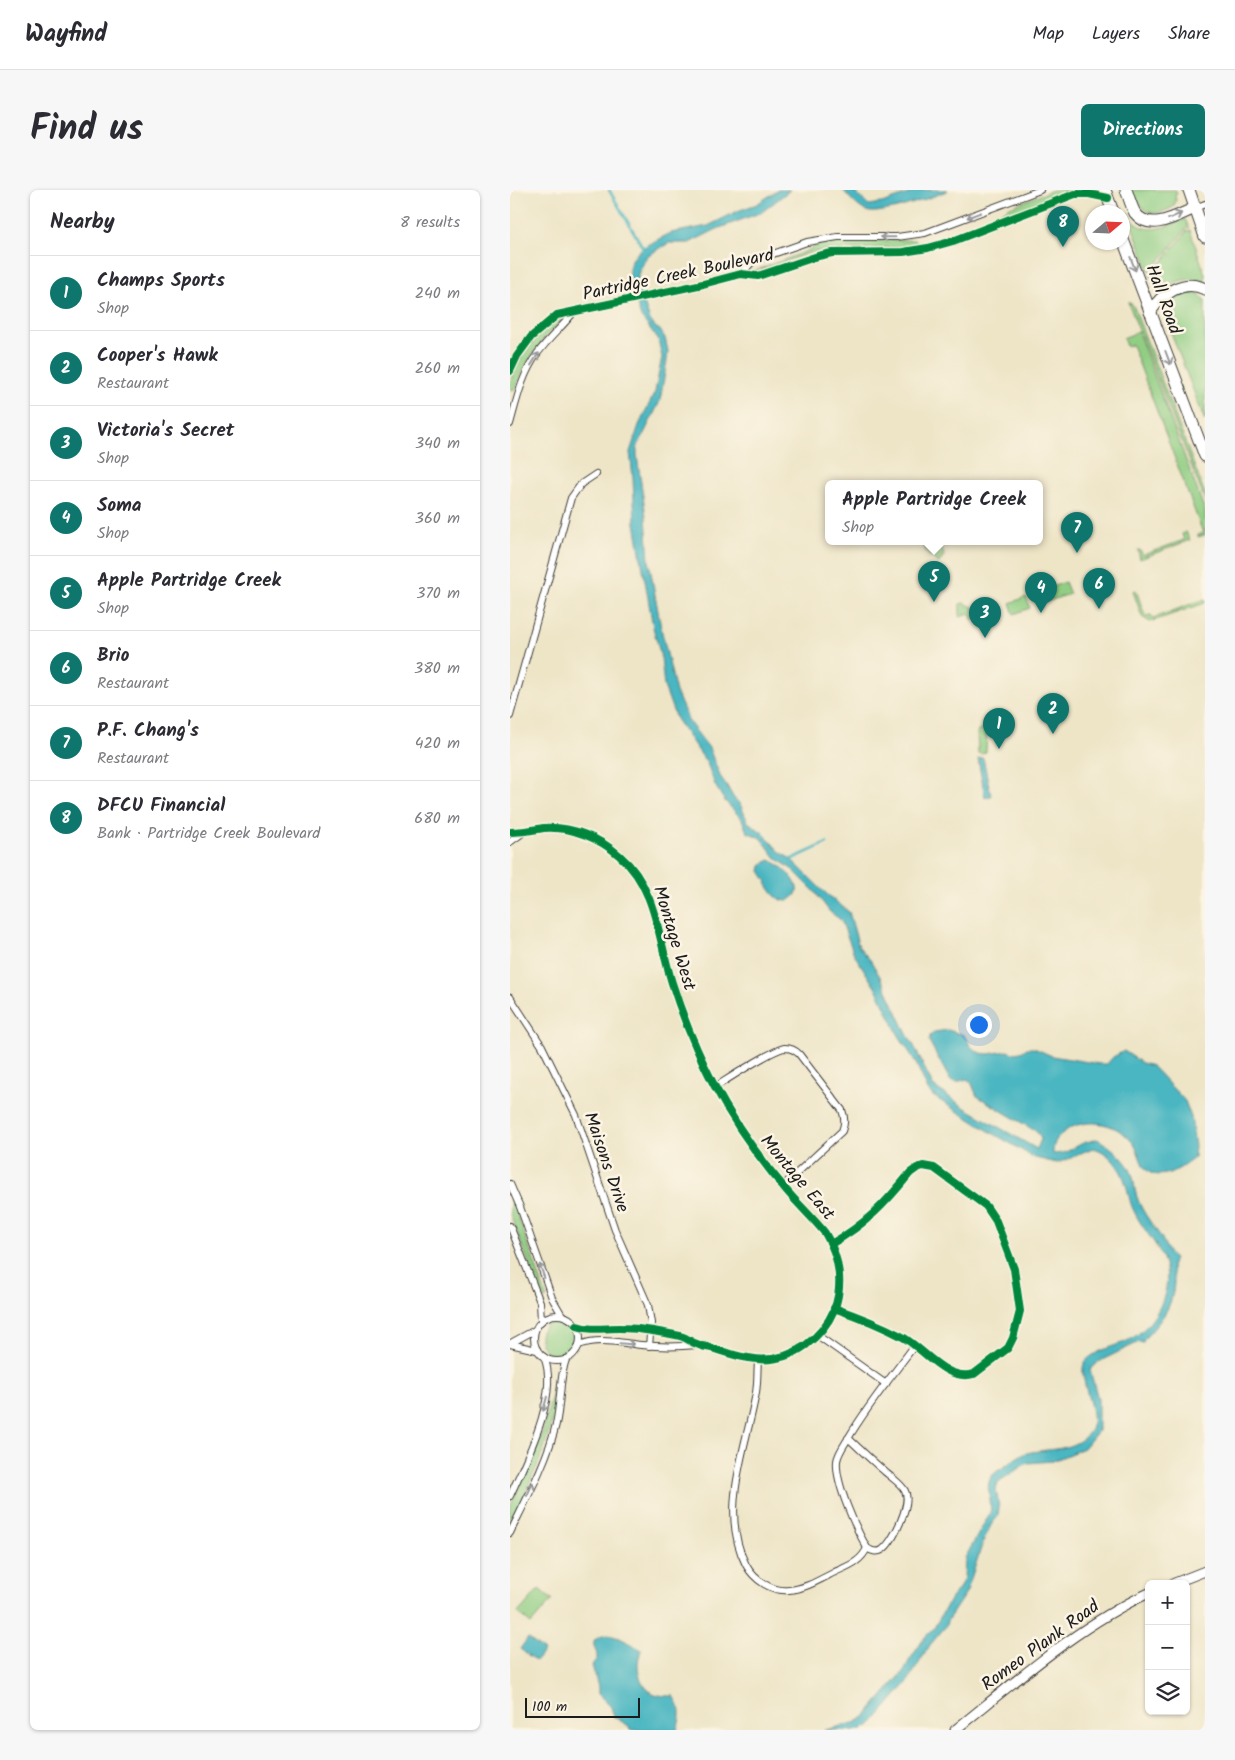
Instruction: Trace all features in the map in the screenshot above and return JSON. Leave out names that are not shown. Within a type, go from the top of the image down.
[{"type":"highway","points":[[1126,190],[1136,214],[1148,222],[1163,221],[1200,206]]},
{"type":"highway","points":[[1189,190],[1200,206],[1205,237]]},
{"type":"highway","name":"Hall Road","points":[[1127,250],[1205,456]]},
{"type":"highway","points":[[1150,312],[1162,296],[1176,288],[1195,285],[1205,289]]},
{"type":"main road","points":[[1182,1580],[1205,1571]]},
{"type":"main road","name":"Romeo Plank Road","points":[[955,1730],[1099,1619],[1145,1595]]},
{"type":"street","name":"Partridge Creek Boulevard","points":[[740,274],[753,261],[807,242],[838,237],[897,237],[918,234],[948,226],[1040,190]]},
{"type":"street","name":"Partridge Creek Boulevard","points":[[510,371],[524,346],[540,328],[557,315],[740,274],[758,276],[804,260],[832,253],[893,253],[919,250],[953,240],[1074,194],[1106,194]]},
{"type":"street","name":"Partridge Creek Boulevard","points":[[510,424],[513,402],[537,354],[574,312]]},
{"type":"street","points":[[510,716],[571,498],[581,484],[596,474]]},
{"type":"street","name":"Montage West","points":[[510,832],[555,828],[582,833],[613,850],[635,871],[649,898],[667,968],[686,1026],[714,1087]]},
{"type":"street","name":"Montage West","points":[[510,842],[524,832]]},
{"type":"street","name":"Maisons Drive","points":[[510,997],[542,1046],[576,1115],[614,1230],[645,1296],[650,1314],[651,1331],[649,1346]]},
{"type":"street","points":[[714,1087],[775,1051],[787,1048],[799,1054],[842,1110],[845,1117],[845,1125],[842,1131],[783,1186]]},
{"type":"street","name":"Montage East","points":[[577,1326],[589,1329],[622,1328],[651,1331],[683,1337],[697,1345],[742,1358],[758,1360],[778,1358],[802,1348],[817,1335],[828,1320],[834,1308],[839,1289],[838,1266],[831,1244],[818,1224],[783,1186],[752,1147],[714,1087]]},
{"type":"street","points":[[831,1244],[847,1235],[872,1216],[910,1173],[923,1166],[934,1168],[986,1206],[996,1222],[1014,1269],[1020,1311],[1013,1338],[1008,1348],[974,1374],[959,1376],[947,1370],[904,1338],[865,1319],[834,1308]]},
{"type":"street","points":[[510,1184],[552,1298],[562,1315]]},
{"type":"street","points":[[510,1226],[540,1302],[541,1321]]},
{"type":"street","points":[[510,1344],[535,1330],[541,1321],[550,1315],[562,1315],[571,1319],[577,1326],[580,1336],[579,1345],[574,1354],[566,1360],[557,1361],[544,1357],[537,1350],[534,1341],[535,1330]]},
{"type":"street","points":[[817,1335],[886,1384]]},
{"type":"street","name":"Montage East","points":[[579,1345],[600,1340],[649,1346],[683,1347],[697,1345]]},
{"type":"street","points":[[510,1344],[537,1350]]},
{"type":"street","points":[[848,1438],[899,1483],[907,1493],[907,1503],[902,1519],[889,1541],[878,1552],[867,1548],[861,1538],[849,1509],[838,1472],[837,1460],[848,1438],[914,1346]]},
{"type":"street","points":[[510,1496],[532,1446],[547,1398],[549,1376],[544,1357]]},
{"type":"street","points":[[510,1533],[554,1433],[566,1360]]},
{"type":"street","points":[[758,1360],[756,1395],[735,1489],[734,1504],[734,1519],[740,1550],[746,1566],[756,1578],[769,1587],[788,1591],[810,1585],[860,1560],[867,1548]]},
{"type":"green space","points":[[1053,190],[1072,190],[950,236],[988,220],[1010,207]]},
{"type":"green space","points":[[1132,190],[1176,190],[1176,201],[1173,207],[1168,210],[1158,213],[1149,212],[1136,201]]},
{"type":"green space","points":[[1130,215],[1139,226],[1154,229],[1185,219],[1189,228],[1186,229],[1152,270],[1149,271],[1130,220]]},
{"type":"green space","points":[[1190,230],[1205,274],[1205,282],[1192,279],[1180,281],[1157,292],[1150,274],[1153,273],[1187,231]]},
{"type":"green space","points":[[916,240],[917,244],[911,247],[812,252],[755,271],[820,244],[837,241]]},
{"type":"green space","points":[[1188,293],[1197,294],[1205,300],[1205,421],[1165,317],[1168,316],[1166,308],[1169,300]]},
{"type":"green space","points":[[1128,302],[1133,305],[1205,494],[1205,501]]},
{"type":"green space","points":[[561,319],[561,322],[546,336],[529,360],[516,388],[510,389],[511,379],[520,359],[535,340]]},
{"type":"green space","points":[[1138,332],[1205,511],[1205,535],[1198,537],[1198,535],[1203,533],[1132,345],[1126,346],[1123,338]]},
{"type":"green space","points":[[1186,532],[1190,540],[1140,559],[1138,550],[1143,555],[1184,540],[1182,534]]},
{"type":"green space","points":[[924,545],[940,545],[944,555],[939,563],[927,554]]},
{"type":"green space","points":[[1065,582],[1070,594],[1043,603],[1039,592]]},
{"type":"green space","points":[[1136,590],[1145,616],[1151,615],[1153,618],[1205,599],[1205,603],[1150,622],[1142,617],[1133,591]]},
{"type":"green space","points":[[1026,597],[1030,608],[1014,614],[1010,603]]},
{"type":"green space","points":[[964,603],[973,607],[977,619],[973,621],[969,613],[960,617],[960,604]]},
{"type":"green space","points":[[982,727],[986,728],[987,732],[986,752],[981,754],[978,753],[977,732]]},
{"type":"green space","points":[[510,1194],[547,1298],[543,1299],[510,1214]]},
{"type":"green space","points":[[557,1321],[564,1322],[569,1326],[573,1331],[573,1345],[569,1350],[564,1354],[557,1355],[550,1354],[545,1350],[541,1345],[540,1338],[541,1331],[545,1326],[550,1322]]},
{"type":"green space","points":[[553,1378],[557,1378],[556,1395],[548,1437],[510,1525],[510,1507],[542,1434],[552,1395]]},
{"type":"green space","points":[[539,1589],[552,1600],[531,1624],[518,1613]]},
{"type":"water","points":[[778,190],[790,190],[762,212],[717,229],[689,243],[669,243],[647,256],[638,274],[638,287],[650,320],[665,338],[668,351],[660,401],[637,448],[637,456],[646,516],[649,561],[661,628],[676,692],[689,722],[709,748],[720,776],[733,797],[740,804],[748,822],[763,833],[779,851],[792,860],[822,890],[849,912],[859,947],[871,961],[883,982],[933,1086],[967,1109],[1037,1149],[1041,1139],[1037,1132],[977,1096],[971,1082],[967,1079],[956,1082],[950,1080],[929,1041],[930,1036],[934,1032],[948,1030],[964,1035],[972,1048],[980,1053],[988,1054],[1007,1051],[1013,1053],[1021,1052],[1027,1048],[1034,1048],[1052,1056],[1100,1064],[1107,1064],[1113,1057],[1124,1051],[1142,1063],[1152,1066],[1185,1101],[1191,1117],[1195,1146],[1194,1158],[1170,1173],[1159,1175],[1153,1174],[1146,1169],[1129,1138],[1112,1127],[1092,1123],[1082,1124],[1064,1132],[1056,1141],[1053,1154],[1064,1153],[1083,1143],[1097,1139],[1112,1149],[1130,1168],[1136,1194],[1142,1208],[1174,1259],[1172,1267],[1174,1282],[1171,1299],[1165,1314],[1144,1339],[1143,1343],[1139,1342],[1098,1362],[1090,1370],[1098,1399],[1098,1431],[1084,1448],[1053,1461],[1027,1463],[998,1482],[996,1489],[999,1507],[998,1516],[991,1525],[983,1542],[967,1591],[947,1621],[946,1626],[930,1645],[907,1683],[873,1723],[862,1730],[825,1730],[854,1723],[865,1717],[905,1670],[925,1637],[934,1628],[951,1598],[959,1589],[964,1578],[965,1558],[990,1513],[991,1504],[988,1487],[993,1475],[1024,1454],[1066,1447],[1087,1435],[1091,1428],[1092,1419],[1083,1377],[1085,1362],[1098,1352],[1136,1336],[1146,1327],[1160,1306],[1167,1281],[1166,1268],[1162,1256],[1137,1217],[1123,1177],[1109,1156],[1093,1148],[1057,1163],[1035,1158],[933,1096],[928,1090],[915,1061],[898,1034],[878,992],[854,954],[841,920],[830,912],[814,891],[793,870],[776,858],[761,838],[747,832],[742,819],[724,800],[715,785],[707,763],[676,719],[664,686],[661,657],[653,627],[635,523],[630,452],[639,425],[655,392],[662,357],[658,339],[641,317],[631,287],[629,269],[631,261],[647,245],[671,233],[708,226],[757,204]]},
{"type":"water","points":[[843,190],[852,190],[869,205],[882,203],[919,190],[948,190],[894,209],[872,212],[859,207]]},
{"type":"water","points":[[983,758],[991,796],[985,797],[978,759]]},
{"type":"water","points":[[769,860],[783,868],[795,883],[797,892],[788,901],[784,901],[775,895],[760,871],[761,866]]},
{"type":"water","points":[[608,1635],[620,1638],[642,1650],[638,1661],[641,1680],[649,1691],[655,1694],[674,1696],[680,1713],[677,1730],[630,1730],[629,1726],[614,1717],[611,1707],[598,1694],[592,1665],[597,1658],[594,1642],[600,1637]]},
{"type":"water","points":[[528,1638],[544,1651],[536,1661],[520,1649]]},
{"type":"waterway","points":[[609,190],[645,251]]},
{"type":"waterway","points":[[790,860],[827,843]]},
{"type":"cycle path","points":[[510,371],[517,356],[531,337],[557,315],[741,274],[758,276],[832,253],[903,252],[928,248],[953,241],[1075,194],[1089,194],[1108,198]]},
{"type":"cycle path","points":[[510,832],[554,828],[585,834],[612,850],[632,869],[642,883],[649,899],[676,996],[696,1047],[714,1085],[757,1153],[787,1191],[825,1233],[837,1261],[839,1290],[832,1315],[819,1334],[795,1352],[784,1356],[772,1359],[750,1358],[701,1346],[680,1336],[649,1330],[623,1328],[592,1329],[577,1326]]},
{"type":"cycle path","points":[[831,1244],[855,1229],[874,1213],[910,1173],[923,1166],[934,1168],[986,1206],[996,1221],[1014,1269],[1020,1311],[1013,1338],[1008,1348],[974,1374],[963,1375],[944,1369],[910,1341],[901,1336],[834,1308]]},
{"type":"place","name":"DFCU Financial","points":[[1063,247]]},
{"type":"place","name":"P.F. Chang's","points":[[1077,553]]},
{"type":"place","name":"Apple Partridge Creek","points":[[934,602]]},
{"type":"place","name":"Brio","points":[[1099,609]]},
{"type":"place","name":"Soma","points":[[1041,613]]},
{"type":"place","name":"Victoria's Secret","points":[[985,638]]},
{"type":"place","name":"Cooper's Hawk","points":[[1053,734]]},
{"type":"place","name":"Champs Sports","points":[[999,749]]}]
